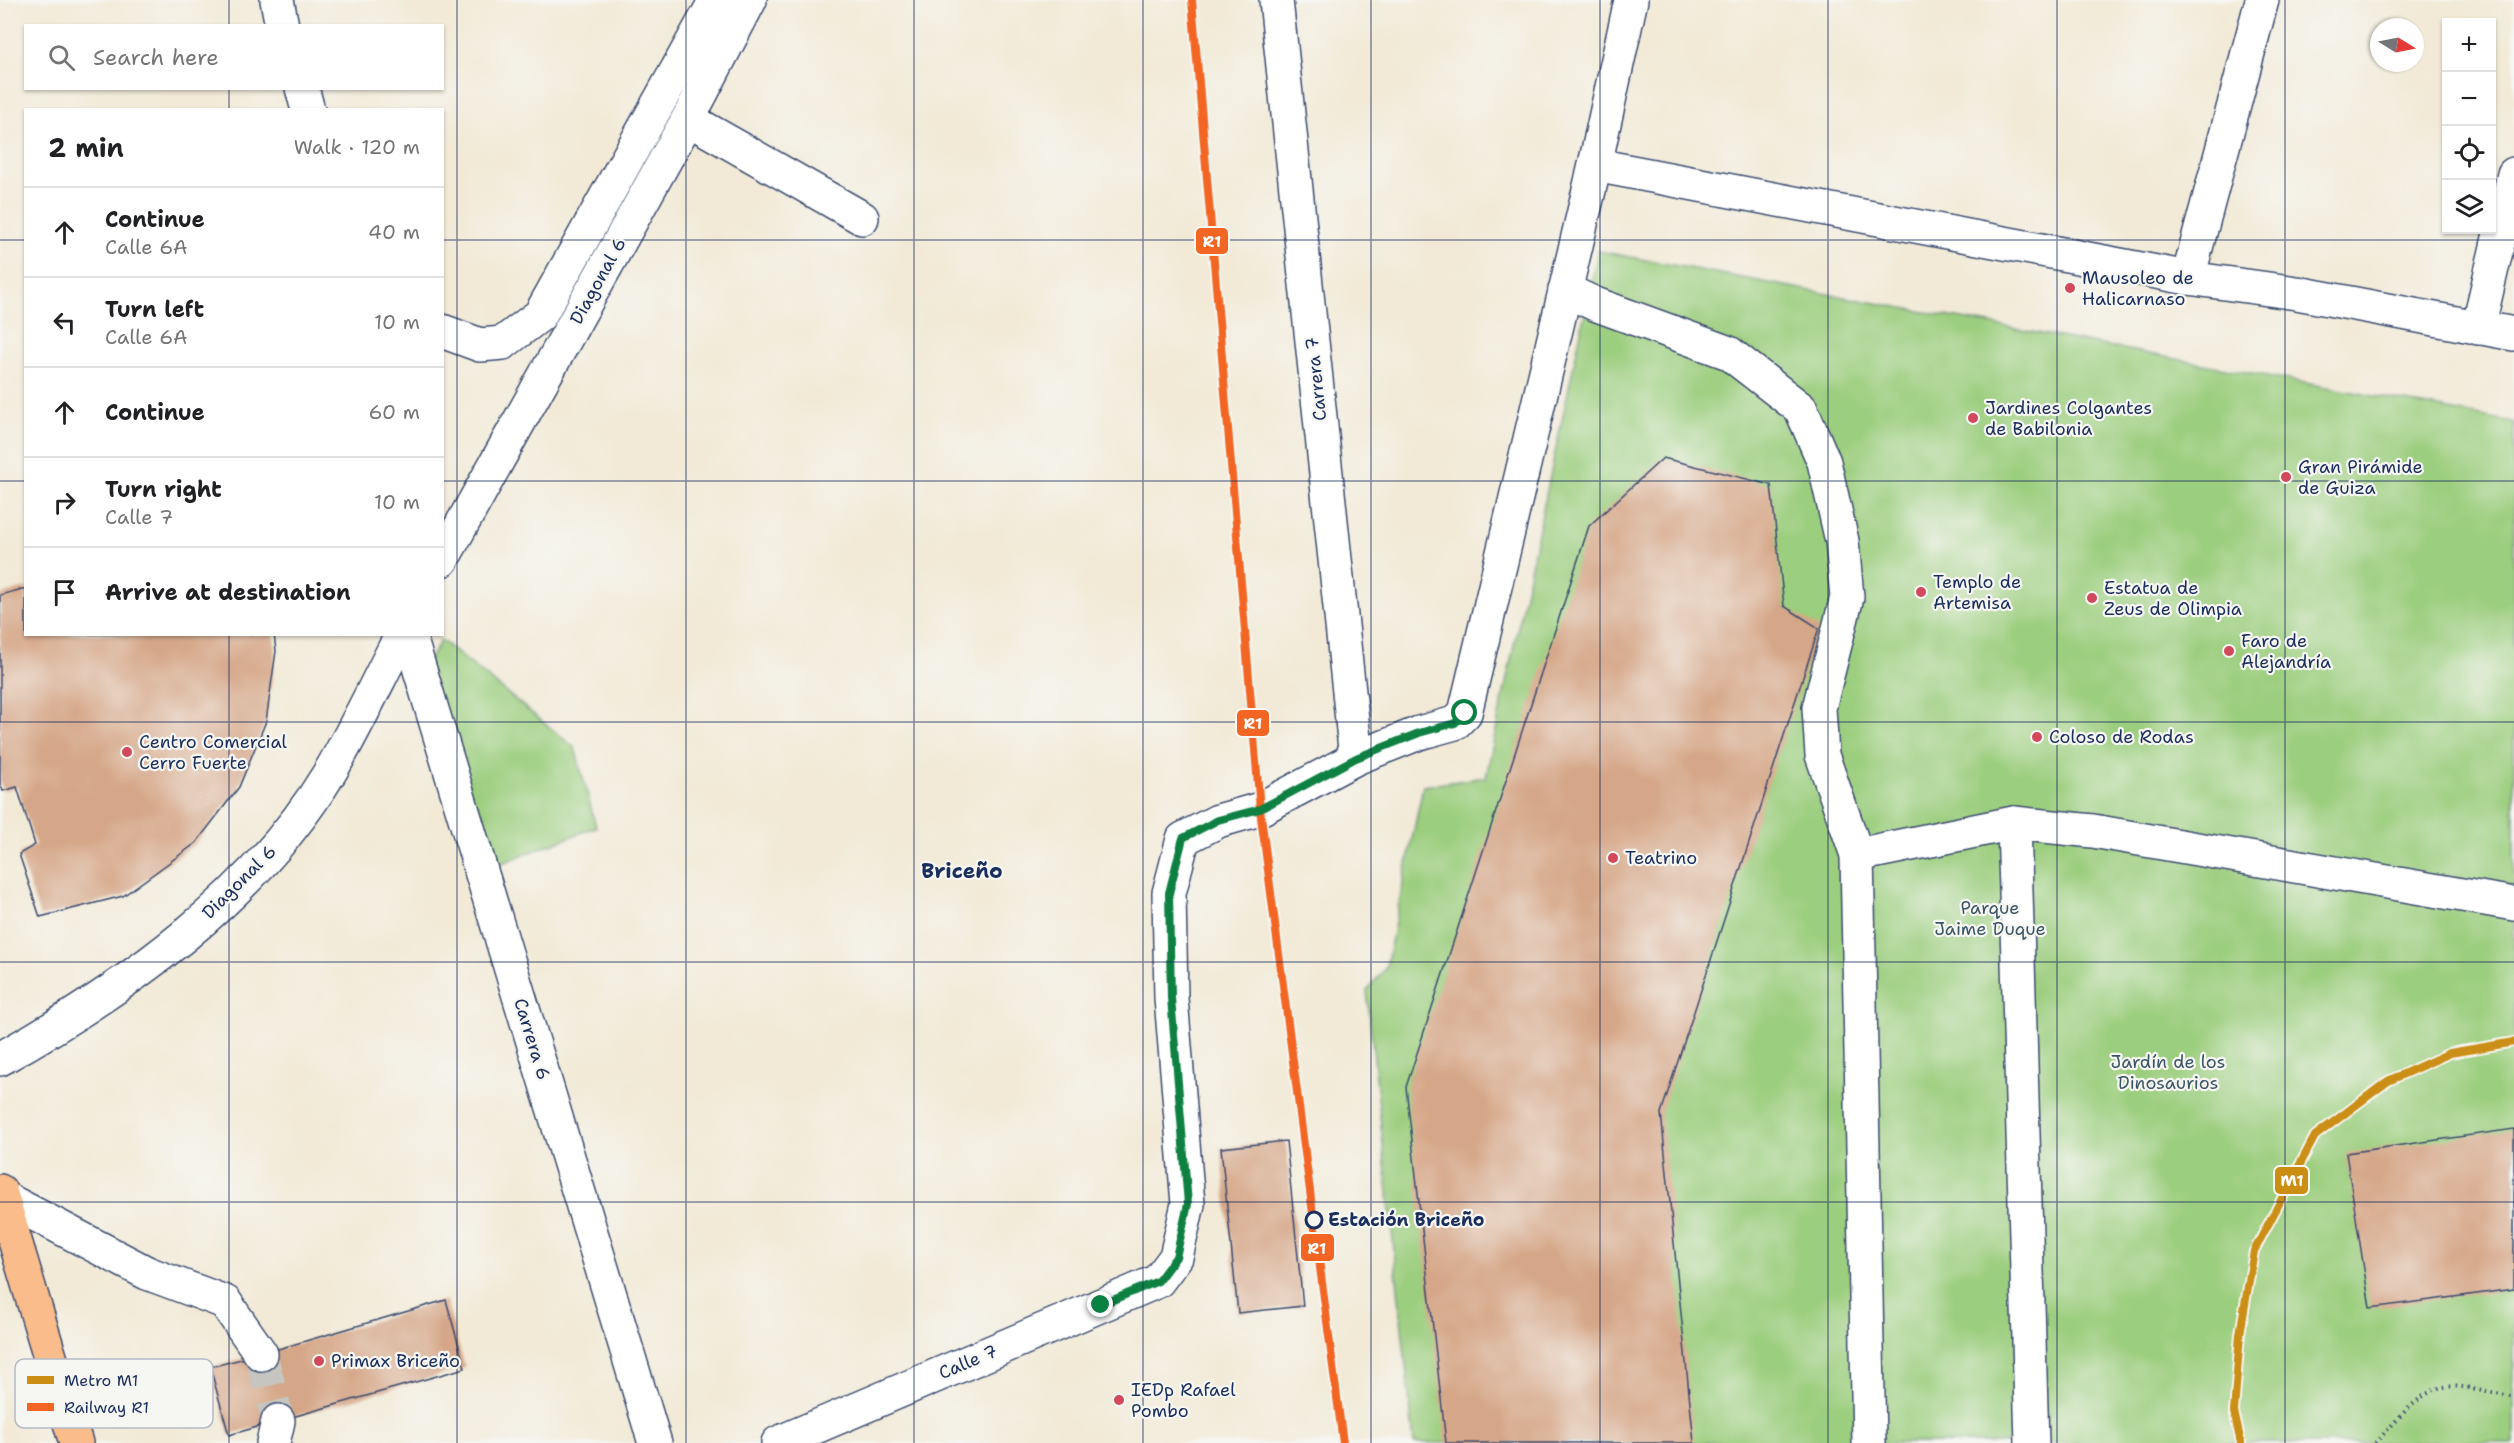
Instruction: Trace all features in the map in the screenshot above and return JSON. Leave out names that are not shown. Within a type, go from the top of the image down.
[{"type":"main road","points":[[1,1194],[51,1359]]},
{"type":"main road","points":[[71,1428],[76,1443]]},
{"type":"street","points":[[277,0],[282,24]]},
{"type":"street","points":[[444,332],[480,345],[503,343],[540,315],[716,0]]},
{"type":"street","name":"Diagonal 6","points":[[444,556],[688,119],[750,0]]},
{"type":"street","name":"Carrera 7","points":[[1276,0],[1356,758]]},
{"type":"street","points":[[1356,758],[1419,733],[1455,723],[1465,713],[1595,165],[1631,0]]},
{"type":"street","points":[[2188,278],[2262,0]]},
{"type":"street","points":[[303,90],[307,108]]},
{"type":"street","points":[[688,119],[862,218]]},
{"type":"street","points":[[1595,165],[2188,278],[2297,293],[2514,334]]},
{"type":"street","points":[[2478,328],[2514,174]]},
{"type":"street","points":[[1565,290],[1595,304],[1729,352],[1801,409],[1824,462],[1842,541],[1846,597],[1819,708],[1822,755],[1857,855],[1869,1443]]},
{"type":"street","name":"Diagonal 6","points":[[0,1059],[61,1025],[124,982],[225,900],[280,841],[330,772],[401,636]]},
{"type":"street","name":"Carrera 6","points":[[410,636],[655,1443]]},
{"type":"street","name":"Calle 7","points":[[778,1443],[1158,1281],[1176,1257],[1188,1204],[1171,998],[1169,893],[1183,838],[1218,820],[1260,809],[1356,758]]},
{"type":"street","points":[[1857,855],[2014,824],[2093,831],[2514,904]]},
{"type":"street","points":[[2014,824],[2032,1443]]},
{"type":"street","points":[[1,1194],[147,1273],[225,1302],[261,1354]]},
{"type":"path","points":[[2374,1443],[2425,1394],[2444,1386],[2488,1391],[2514,1397]]},
{"type":"green space","name":"Parque Jaime Duque","points":[[1598,251],[2514,422],[2514,1443],[1414,1443],[1367,991],[1386,967],[1423,786],[1486,777]]},
{"type":"green space","points":[[441,640],[575,748],[596,827],[489,868],[427,663]]},
{"type":"building","name":"Teatrino","points":[[1663,458],[1771,485],[1784,606],[1819,628],[1661,1113],[1694,1443],[1446,1443],[1406,1087],[1589,526]]},
{"type":"building","name":"Centro Comercial Cerro Fuerte","points":[[24,589],[24,636],[274,636],[276,651],[266,721],[239,787],[196,843],[123,896],[40,917],[19,854],[35,845],[17,787],[3,791],[0,783],[0,595]]},
{"type":"building","points":[[2514,1129],[2514,1289],[2370,1308],[2346,1153]]},
{"type":"building","name":"Estación Briceño","points":[[1286,1141],[1303,1306],[1238,1313],[1221,1148]]},
{"type":"building","points":[[446,1300],[465,1368],[229,1435],[213,1378],[213,1366]]},
{"type":"tunnel","points":[[261,1354],[278,1421]]},
{"type":"metro line","name":"M1","points":[[2241,1443],[2234,1412],[2240,1334],[2254,1251],[2315,1136],[2388,1081],[2450,1053],[2514,1042]]},
{"type":"rail line","name":"R1","points":[[1192,0],[1260,809],[1343,1443]]},
{"type":"place","name":"Mausoleo de Halicarnaso","points":[[2070,288]]},
{"type":"place","name":"Jardines Colgantes de Babilonia","points":[[1973,418]]},
{"type":"place","name":"Gran Pirámide de Guiza","points":[[2286,477]]},
{"type":"place","name":"Templo de Artemisa","points":[[1921,592]]},
{"type":"place","name":"Estatua de Zeus de Olimpia","points":[[2092,598]]},
{"type":"place","name":"Faro de Alejandría","points":[[2229,651]]},
{"type":"place","name":"Coloso de Rodas","points":[[2037,737]]},
{"type":"place","name":"Centro Comercial Cerro Fuerte","points":[[127,752]]},
{"type":"place","name":"Teatrino","points":[[1613,858]]},
{"type":"place","name":"Estación Briceño","points":[[1314,1220]]},
{"type":"place","name":"Primax Briceño","points":[[319,1361]]},
{"type":"place","name":"IEDp Rafael Pombo","points":[[1119,1400]]},
{"type":"district","name":"Briceño","points":[[962,871]]},
{"type":"route","points":[[1101,1305],[1158,1281],[1176,1257],[1188,1204],[1180,1132],[1171,998],[1169,893],[1183,838],[1218,820],[1260,809],[1356,758],[1419,733],[1455,723],[1465,713]]},
{"type":"park label","name":"Jardín de los Dinosaurios","points":[[2168,1072]]}]
